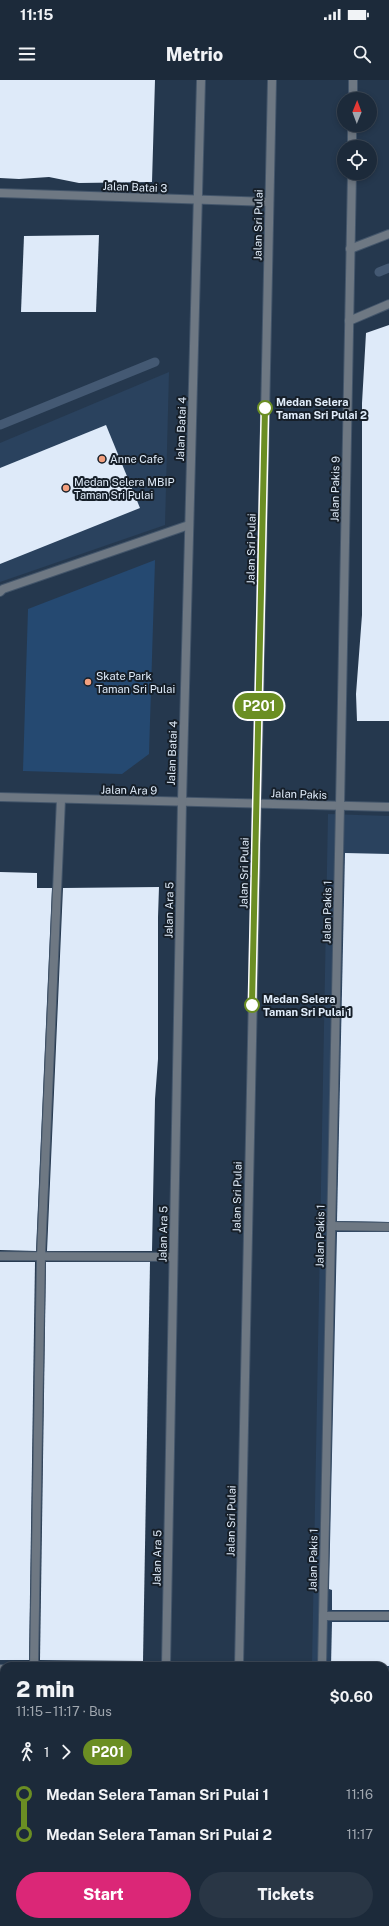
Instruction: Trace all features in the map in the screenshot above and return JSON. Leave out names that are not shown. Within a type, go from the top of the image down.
[{"type":"street","name":"Jalan Batai 4","points":[[182,802],[201,80]]},
{"type":"street","name":"Jalan Sri Pulai","points":[[238,1662],[272,80]]},
{"type":"street","points":[[353,80],[353,92]]},
{"type":"street","name":"Jalan Pakis 9","points":[[340,806],[352,180]]},
{"type":"street","name":"Jalan Batai 3","points":[[0,193],[269,202]]},
{"type":"street","points":[[350,249],[389,234]]},
{"type":"street","points":[[349,321],[389,304]]},
{"type":"street","points":[[0,592],[3,589],[189,525]]},
{"type":"street","name":"Jalan Ara 9","points":[[0,798],[256,803]]},
{"type":"street","points":[[34,1662],[41,1256],[61,799]]},
{"type":"street","name":"Jalan Ara 5","points":[[166,1662],[182,802]]},
{"type":"street","name":"Jalan Pakis","points":[[256,803],[389,807]]},
{"type":"street","name":"Jalan Pakis 1","points":[[322,1662],[340,806]]},
{"type":"street","points":[[331,1226],[389,1227]]},
{"type":"street","points":[[0,1256],[173,1257]]},
{"type":"street","points":[[323,1616],[389,1616]]},
{"type":"shaded area","points":[[169,372],[165,525],[0,582],[0,443]]},
{"type":"shaded area","name":"Skate Park Taman Sri Pulai","points":[[155,560],[149,754],[122,774],[23,771],[28,609]]},
{"type":"shaded area","points":[[328,814],[389,816],[389,1662],[312,1662]]},
{"type":"building","points":[[0,80],[155,80],[152,182],[79,183],[49,177],[19,179],[0,178]]},
{"type":"building","points":[[99,235],[96,312],[21,312],[24,236]]},
{"type":"building","points":[[389,325],[389,721],[357,721],[356,694],[362,615],[362,403],[366,333]]},
{"type":"building","name":"Medan Selera MBIP Taman Sri Pulai","points":[[106,425],[140,508],[0,564],[0,468]]},
{"type":"building","points":[[345,853],[389,854],[389,1222],[337,1221]]},
{"type":"building","points":[[0,872],[37,873],[37,888],[52,888],[36,1251],[0,1250]]},
{"type":"building","points":[[159,887],[158,1059],[155,1099],[152,1251],[47,1251],[63,888]]},
{"type":"building","points":[[337,1232],[389,1232],[389,1610],[332,1610],[332,1590],[329,1589]]},
{"type":"building","points":[[0,1262],[35,1262],[29,1660],[0,1660]]},
{"type":"building","points":[[46,1262],[150,1262],[143,1661],[40,1660]]},
{"type":"building","points":[[332,1622],[389,1622],[389,1662],[331,1662]]},
{"type":"waterway","points":[[379,272],[389,268]]},
{"type":"waterway","points":[[0,425],[155,362]]},
{"type":"bus line","name":"P201","points":[[252,1005],[265,408]]},
{"type":"place","name":"Medan Selera Taman Sri Pulai 2","points":[[265,408]]},
{"type":"place","name":"Anne Cafe","points":[[102,459]]},
{"type":"place","name":"Medan Selera MBIP Taman Sri Pulai","points":[[66,488]]},
{"type":"place","name":"Skate Park Taman Sri Pulai","points":[[88,682]]},
{"type":"place","name":"Medan Selera Taman Sri Pulai 1","points":[[252,1005]]}]
